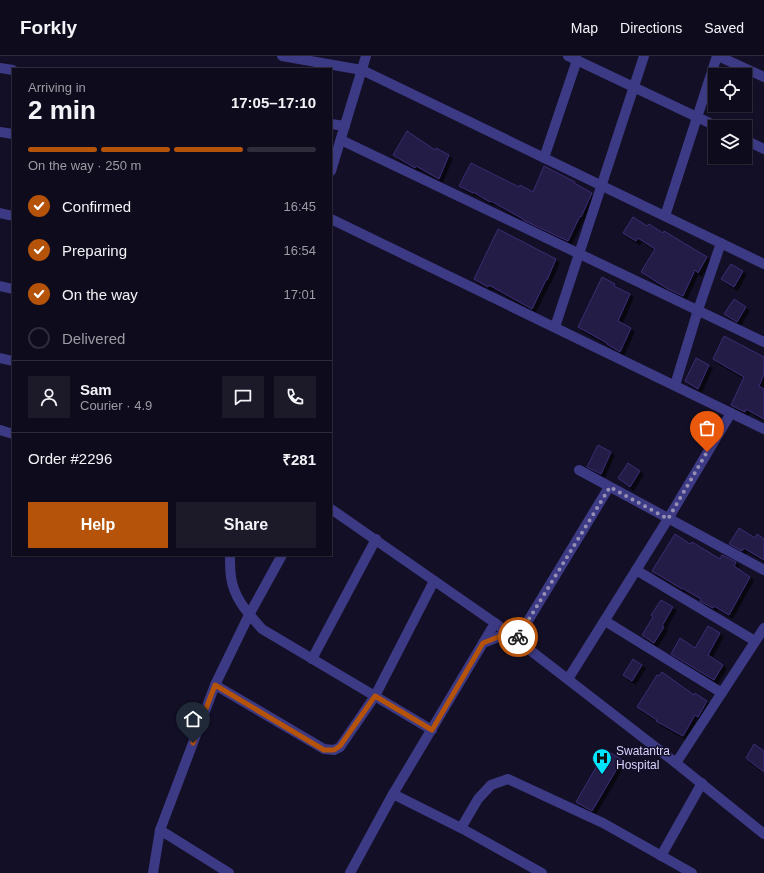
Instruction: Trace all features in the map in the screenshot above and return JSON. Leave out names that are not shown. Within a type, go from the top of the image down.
[{"type":"street","points":[[282,56],[362,70],[764,264]]},
{"type":"street","points":[[332,168],[366,56]]},
{"type":"street","points":[[554,327],[644,56]]},
{"type":"street","points":[[665,216],[718,56],[764,77]]},
{"type":"street","points":[[544,158],[573,58],[708,122]]},
{"type":"street","points":[[0,68],[12,70]]},
{"type":"street","points":[[332,124],[344,126]]},
{"type":"street","points":[[0,132],[12,134]]},
{"type":"street","points":[[341,140],[764,342]]},
{"type":"street","points":[[752,143],[764,149]]},
{"type":"street","points":[[0,213],[12,216]]},
{"type":"street","points":[[332,219],[764,429]]},
{"type":"street","points":[[675,385],[720,243]]},
{"type":"street","points":[[0,286],[12,289]]},
{"type":"street","points":[[0,358],[12,361]]},
{"type":"street","points":[[568,679],[668,519],[731,413]]},
{"type":"street","points":[[0,430],[12,434]]},
{"type":"street","points":[[579,470],[764,570]]},
{"type":"street","points":[[517,640],[610,487]]},
{"type":"street","points":[[332,510],[495,623],[676,762],[764,834]]},
{"type":"street","points":[[312,659],[376,540]]},
{"type":"street","points":[[230,556],[231,577],[235,592],[241,605],[262,630],[432,730]]},
{"type":"street","points":[[153,873],[160,830],[215,685],[249,614],[281,556]]},
{"type":"street","points":[[636,570],[755,642]]},
{"type":"street","points":[[215,685],[324,750],[334,750],[340,746],[375,696],[434,580]]},
{"type":"street","points":[[604,621],[722,693]]},
{"type":"street","points":[[350,873],[393,794],[495,623]]},
{"type":"street","points":[[676,762],[764,628]]},
{"type":"street","points":[[483,643],[508,633]]},
{"type":"street","points":[[461,828],[478,799],[491,785],[508,779],[603,824],[692,873]]},
{"type":"street","points":[[661,856],[702,783]]},
{"type":"street","points":[[393,794],[461,828],[542,873]]},
{"type":"street","points":[[160,830],[229,873]]},
{"type":"building","points":[[407,131],[435,150],[436,148],[449,155],[439,179],[416,166],[415,168],[393,155]]},
{"type":"building","points":[[471,163],[519,187],[520,185],[533,192],[544,166],[575,182],[574,183],[592,193],[568,241],[523,220],[491,201],[490,202],[459,186]]},
{"type":"building","points":[[633,217],[647,226],[649,224],[663,233],[664,231],[707,257],[698,273],[695,270],[683,296],[668,289],[641,272],[655,249],[638,238],[636,241],[623,233]]},
{"type":"building","points":[[498,229],[556,259],[532,309],[489,285],[488,287],[474,279]]},
{"type":"building","points":[[731,264],[743,271],[734,287],[721,279]]},
{"type":"building","points":[[602,277],[615,284],[614,286],[630,294],[618,321],[631,328],[620,352],[578,327]]},
{"type":"building","points":[[734,299],[746,307],[737,322],[724,314]]},
{"type":"building","points":[[724,336],[764,357],[764,374],[759,386],[764,389],[764,419],[746,409],[745,412],[731,405],[744,377],[713,359]]},
{"type":"building","points":[[696,358],[709,365],[698,389],[685,381]]},
{"type":"building","points":[[598,445],[611,452],[601,474],[587,467]]},
{"type":"building","points":[[628,463],[640,471],[630,487],[618,478]]},
{"type":"building","points":[[739,528],[755,538],[757,534],[764,539],[764,560],[744,548],[742,551],[729,544]]},
{"type":"building","points":[[675,534],[690,544],[692,542],[720,559],[722,555],[736,562],[734,566],[750,577],[729,615],[714,606],[713,608],[700,601],[701,599],[652,571]]},
{"type":"building","points":[[661,600],[673,607],[662,626],[664,627],[654,643],[642,635],[653,617],[651,615]]},
{"type":"building","points":[[708,626],[720,633],[708,655],[723,665],[714,680],[671,654],[680,638],[695,648]]},
{"type":"building","points":[[633,659],[642,665],[632,681],[623,675]]},
{"type":"building","points":[[662,672],[694,695],[695,693],[707,701],[698,717],[695,715],[683,736],[656,721],[657,720],[637,707],[657,675],[659,676]]},
{"type":"building","points":[[754,744],[764,751],[764,772],[746,758]]},
{"type":"building","points":[[606,750],[622,760],[592,811],[576,802]]},
{"type":"way so far","points":[[518,637],[610,487],[668,519],[707,452]]},
{"type":"place","name":"Swatantra Hospital","points":[[602,775]]},
{"type":"route","points":[[193,743],[215,685],[324,750],[334,750],[340,746],[375,696],[432,730],[483,643],[508,633],[517,640],[518,637]]}]
